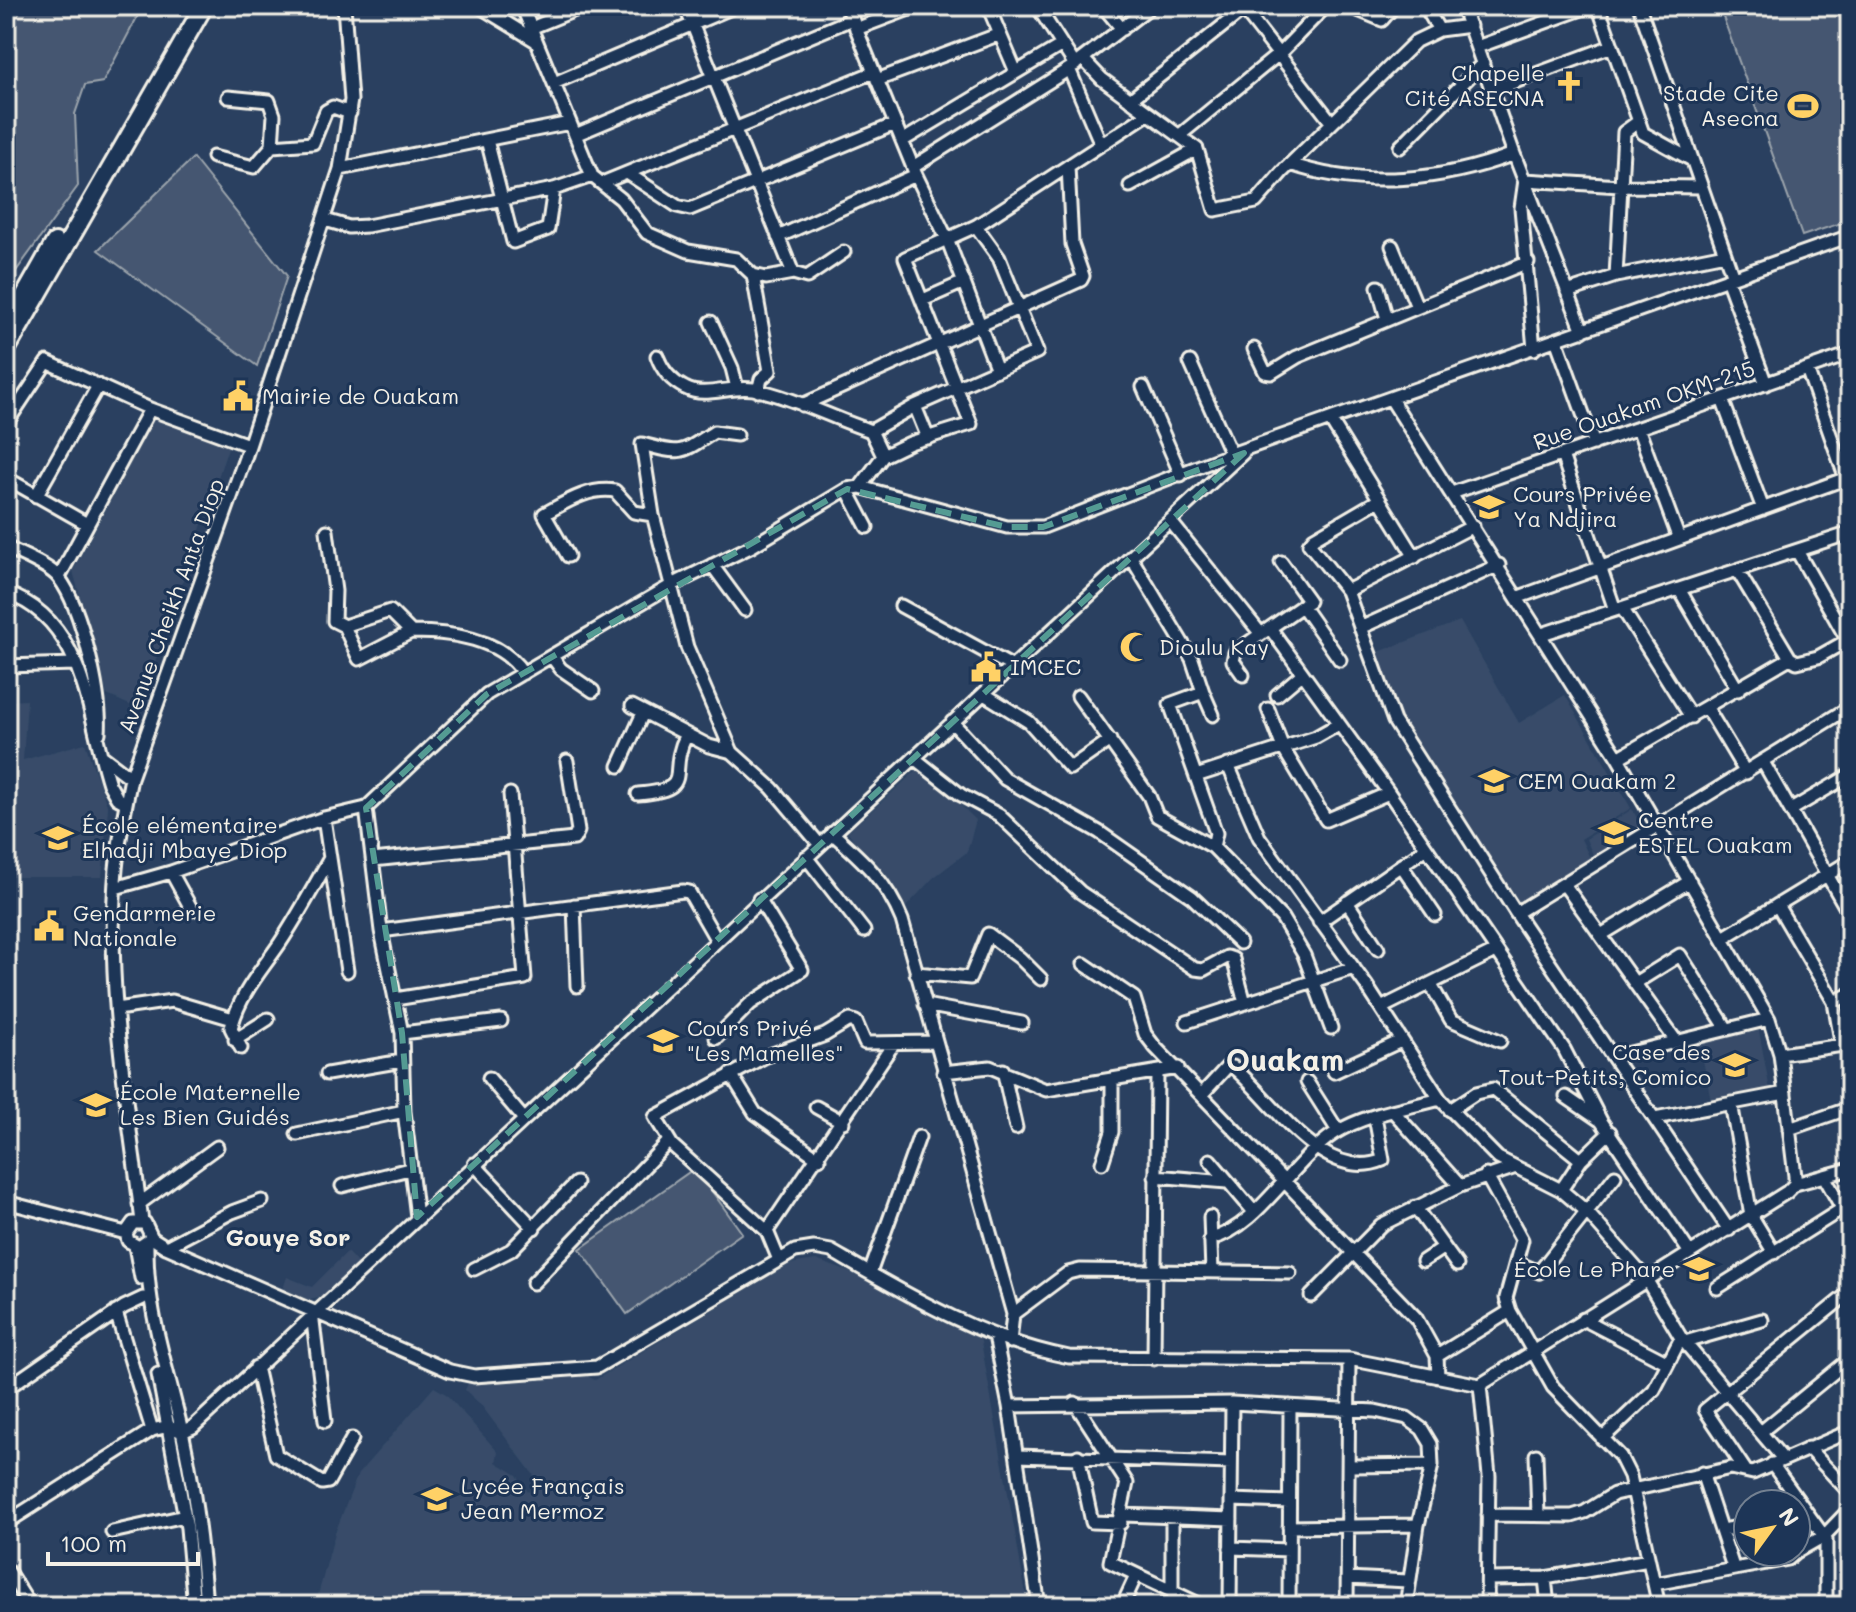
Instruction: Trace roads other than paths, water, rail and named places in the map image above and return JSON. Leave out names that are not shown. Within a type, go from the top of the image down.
[{"type":"highway","points":[[6,328],[192,6]]},
{"type":"highway","points":[[6,350],[204,6]]},
{"type":"street","points":[[479,6],[537,41]]},
{"type":"street","points":[[522,6],[597,180],[621,199],[647,233],[688,251],[736,259],[753,275],[766,278],[793,273],[807,277],[844,252]]},
{"type":"street","points":[[531,28],[585,6]]},
{"type":"street","points":[[685,6],[793,273]]},
{"type":"street","points":[[554,83],[736,6]]},
{"type":"street","points":[[847,6],[914,171],[948,241],[997,370]]},
{"type":"street","points":[[340,169],[487,140],[573,129],[854,24],[917,6]]},
{"type":"street","points":[[988,6],[1016,72]]},
{"type":"street","points":[[1037,6],[1075,64],[1100,142]]},
{"type":"street","points":[[1103,6],[1122,29]]},
{"type":"street","points":[[778,237],[914,171],[1075,64],[1151,6]]},
{"type":"street","points":[[1180,135],[1280,53],[1326,6]]},
{"type":"street","points":[[1348,6],[1382,20],[1394,6]]},
{"type":"street","points":[[1425,6],[1439,30]]},
{"type":"street","points":[[1462,6],[1514,154],[1583,331]]},
{"type":"street","points":[[1477,47],[1590,6]]},
{"type":"street","points":[[1598,6],[1643,133],[1692,160]]},
{"type":"street","points":[[1639,6],[1725,254],[1730,278],[1766,384]]},
{"type":"street","points":[[1130,100],[1244,7],[1332,123]]},
{"type":"street","name":"Avenue Cheikh Anta Diop","points":[[142,1222],[117,1009],[115,888],[126,803],[131,778],[248,445],[340,169],[350,113],[343,10]]},
{"type":"street","points":[[1075,64],[1197,149],[1215,210],[1256,202],[1290,164],[1416,41],[1439,30],[1470,26]]},
{"type":"street","points":[[325,220],[358,227],[627,173],[876,76],[1000,34]]},
{"type":"street","points":[[902,141],[1062,45]]},
{"type":"street","points":[[1493,90],[1612,46]]},
{"type":"street","points":[[1400,147],[1483,63]]},
{"type":"street","points":[[213,157],[254,167],[272,146],[274,115],[269,101],[228,97]]},
{"type":"street","points":[[272,146],[310,145],[326,111],[333,107],[350,113]]},
{"type":"street","points":[[860,487],[883,456],[971,424],[905,258],[976,226],[1100,142],[1148,114]]},
{"type":"street","points":[[1616,276],[1624,132],[1639,121]]},
{"type":"street","points":[[627,173],[677,206],[690,209],[895,124]]},
{"type":"street","points":[[487,140],[513,242],[548,229],[554,189]]},
{"type":"street","points":[[1130,186],[1197,149]]},
{"type":"street","points":[[1290,164],[1342,178],[1384,178],[1468,171],[1514,154]]},
{"type":"street","points":[[802,405],[1020,308],[1083,276],[1072,244],[1068,166]]},
{"type":"street","points":[[1525,180],[1702,187]]},
{"type":"street","points":[[1525,180],[1521,208],[1534,349]]},
{"type":"street","points":[[871,431],[915,406],[1037,352],[999,258],[976,226]]},
{"type":"street","points":[[115,888],[171,872],[324,818],[366,808],[487,694],[672,585],[847,489],[860,487],[1007,527],[1043,527],[1237,453],[1850,236]]},
{"type":"street","points":[[1392,246],[1417,307]]},
{"type":"street","points":[[1567,292],[1616,276],[1725,254]]},
{"type":"street","points":[[1254,349],[1267,374],[1297,357],[1528,262]]},
{"type":"street","points":[[753,275],[770,371],[761,379],[758,391]]},
{"type":"street","points":[[923,300],[964,282]]},
{"type":"street","points":[[1378,287],[1387,319]]},
{"type":"street","points":[[711,322],[732,368],[737,388]]},
{"type":"street","points":[[1557,342],[1594,444]]},
{"type":"street","name":"Rue Ouakam OKM-215","points":[[1452,493],[1850,354]]},
{"type":"street","points":[[657,356],[666,374],[686,389],[699,392],[737,388],[758,391],[802,405],[871,431],[883,456]]},
{"type":"street","points":[[6,424],[47,362],[150,409],[248,445]]},
{"type":"street","points":[[1190,362],[1237,453]]},
{"type":"street","points":[[1519,597],[1848,478],[1807,369]]},
{"type":"street","points":[[36,496],[98,386]]},
{"type":"street","points":[[1143,387],[1181,475]]},
{"type":"street","points":[[1391,399],[1499,565],[1618,758],[1769,1019],[1780,1054],[1795,1184]]},
{"type":"street","points":[[1722,399],[1763,509]]},
{"type":"street","points":[[915,406],[928,438]]},
{"type":"street","points":[[59,577],[150,409]]},
{"type":"street","points":[[1331,421],[1415,557]]},
{"type":"street","points":[[1638,428],[1679,539]]},
{"type":"street","points":[[732,752],[693,664],[653,515],[642,444],[680,452],[697,447],[714,432],[737,435]]},
{"type":"street","points":[[6,1523],[152,1430],[169,1426],[182,1432],[193,1427],[759,899],[1132,559],[1237,453]]},
{"type":"street","points":[[1562,455],[1601,568],[1619,609],[1691,717]]},
{"type":"street","points":[[6,478],[87,524]]},
{"type":"street","points":[[568,556],[544,514],[577,497],[603,489],[615,491],[634,512],[653,515]]},
{"type":"street","points":[[847,489],[867,527]]},
{"type":"street","points":[[1379,500],[1314,538],[1309,544],[1347,591],[1394,721],[1516,913],[1729,1230]]},
{"type":"street","points":[[1171,522],[1302,674],[1389,793],[1564,1049],[1601,1121],[1690,1253]]},
{"type":"street","points":[[1347,591],[1473,526]]},
{"type":"street","points":[[327,531],[335,591],[334,621],[344,626],[359,659],[411,632],[449,632],[511,656],[523,673]]},
{"type":"street","points":[[1542,634],[1850,533]]},
{"type":"street","points":[[6,547],[59,577],[82,629],[100,713],[98,741]]},
{"type":"street","points":[[1737,570],[1790,658],[1797,662],[1807,661],[1849,640],[1797,551]]},
{"type":"street","points":[[1132,559],[1192,659],[1213,715]]},
{"type":"street","points":[[1243,675],[1233,656],[1303,607],[1309,597],[1281,562]]},
{"type":"street","points":[[712,565],[745,610]]},
{"type":"street","points":[[1360,628],[1499,565]]},
{"type":"street","points":[[1679,589],[1738,690]]},
{"type":"street","points":[[6,593],[32,604],[53,623],[75,664],[109,784],[126,803]]},
{"type":"street","points":[[901,606],[1013,667]]},
{"type":"street","points":[[1303,607],[1340,660]]},
{"type":"street","points":[[344,626],[390,611],[411,632]]},
{"type":"street","points":[[552,657],[561,669],[593,691]]},
{"type":"street","points":[[1618,758],[1790,658]]},
{"type":"street","points":[[6,666],[75,664]]},
{"type":"street","points":[[1277,695],[1302,674]]},
{"type":"street","points":[[1203,692],[1170,704],[1216,833],[1213,847]]},
{"type":"street","points":[[984,694],[1029,722],[1070,768],[1110,740]]},
{"type":"street","points":[[1078,696],[1149,796],[1157,816],[1213,847],[1282,918],[1314,978],[1331,1028]]},
{"type":"street","points":[[632,706],[686,736],[732,752],[772,788],[820,845]]},
{"type":"street","points":[[1516,913],[1850,707]]},
{"type":"street","points":[[1707,708],[1746,773]]},
{"type":"street","points":[[1268,709],[1283,748],[1326,820],[1389,793]]},
{"type":"street","points":[[619,766],[643,713]]},
{"type":"street","points":[[952,722],[1005,779],[1099,832],[1192,897],[1240,943]]},
{"type":"street","points":[[1196,776],[1316,737],[1339,724]]},
{"type":"street","points":[[638,794],[673,788],[679,771],[676,755],[686,736]]},
{"type":"street","points":[[102,756],[131,778]]},
{"type":"street","points":[[914,758],[961,795],[999,815],[1080,892],[1195,969],[1203,970],[1227,957],[1233,959],[1245,1003]]},
{"type":"street","points":[[373,860],[577,836],[567,761]]},
{"type":"street","points":[[1763,762],[1828,874],[1846,895],[1850,915]]},
{"type":"street","points":[[1228,765],[1259,837],[1354,968],[1440,1099],[1489,1152],[1513,1168],[1561,1190],[1586,1211],[1646,1279],[1683,1340],[1783,1459]]},
{"type":"street","points":[[1791,810],[1850,775]]},
{"type":"street","points":[[395,999],[522,979],[525,974],[510,794]]},
{"type":"street","points":[[366,808],[381,931],[402,1033],[404,1111],[417,1217]]},
{"type":"street","points":[[324,818],[347,971]]},
{"type":"street","points":[[832,833],[873,868],[892,895],[1013,1314],[1010,1342]]},
{"type":"street","points":[[1319,922],[1426,848]]},
{"type":"street","points":[[806,857],[864,931]]},
{"type":"street","points":[[268,1019],[238,1044],[231,1028],[252,979],[287,932],[330,858]]},
{"type":"street","points":[[1723,938],[1850,861]]},
{"type":"street","points":[[1401,865],[1435,915]]},
{"type":"street","points":[[171,872],[192,910]]},
{"type":"street","points":[[1601,935],[1690,881]]},
{"type":"street","points":[[1564,884],[1676,1041]]},
{"type":"street","points":[[381,931],[689,892],[716,939]]},
{"type":"street","points":[[716,1038],[750,1004],[802,970],[759,899]]},
{"type":"street","points":[[1347,902],[1378,949]]},
{"type":"street","points":[[574,905],[577,986]]},
{"type":"street","points":[[1777,905],[1834,1002],[1846,1045],[1780,1054]]},
{"type":"street","points":[[916,973],[970,978],[988,934],[1041,979]]},
{"type":"street","points":[[1381,1008],[1496,951]]},
{"type":"street","points":[[1635,983],[1680,955],[1727,1029]]},
{"type":"street","points":[[1084,964],[1134,998],[1145,1034],[1416,1318],[1437,1356],[1438,1377]]},
{"type":"street","points":[[1187,1022],[1314,978],[1354,968]]},
{"type":"street","points":[[1431,985],[1451,1020],[1500,1041]]},
{"type":"street","points":[[1834,1002],[1850,994]]},
{"type":"street","points":[[117,1009],[172,1001],[233,1019]]},
{"type":"street","points":[[925,1005],[1022,1023]]},
{"type":"street","points":[[779,1260],[767,1231],[669,1141],[655,1117],[731,1074],[788,1046],[825,1035],[853,1019],[865,1043],[935,1042]]},
{"type":"street","points":[[1614,1057],[1769,1019]]},
{"type":"street","points":[[402,1033],[501,1021]]},
{"type":"street","points":[[1334,1072],[1401,1041]]},
{"type":"street","points":[[767,1231],[819,1159],[894,1043]]},
{"type":"street","points":[[327,1074],[402,1061]]},
{"type":"street","points":[[943,1072],[990,1067],[1046,1090],[1178,1068]]},
{"type":"street","points":[[1203,1093],[1227,1067],[1233,1067],[1314,1150],[1350,1162],[1380,1162],[1384,1157],[1375,1117]]},
{"type":"street","points":[[1003,1070],[1016,1128]]},
{"type":"street","points":[[1154,1359],[1157,1073]]},
{"type":"street","points":[[731,1074],[755,1113],[819,1159]]},
{"type":"street","points":[[489,1078],[523,1118]]},
{"type":"street","points":[[1102,1163],[1112,1132],[1112,1079]]},
{"type":"street","points":[[1307,1082],[1338,1131]]},
{"type":"street","points":[[1450,1110],[1476,1093],[1493,1089],[1581,1160]]},
{"type":"street","points":[[1655,1118],[1785,1093]]},
{"type":"street","points":[[1566,1097],[1601,1121]]},
{"type":"street","points":[[1210,1239],[1234,1232],[1283,1179],[1338,1131],[1393,1111],[1440,1099]]},
{"type":"street","points":[[1731,1103],[1751,1215],[1774,1253]]},
{"type":"street","points":[[816,1107],[843,1122]]},
{"type":"street","points":[[1789,1129],[1850,1108]]},
{"type":"street","points":[[297,1134],[404,1111]]},
{"type":"street","points":[[1393,1111],[1460,1186]]},
{"type":"street","points":[[1561,1190],[1581,1160],[1610,1132]]},
{"type":"street","points":[[870,1273],[919,1137]]},
{"type":"street","points":[[533,1283],[669,1141]]},
{"type":"street","points":[[139,1204],[217,1147]]},
{"type":"street","points":[[1210,1160],[1254,1212]]},
{"type":"street","points":[[474,1164],[534,1228]]},
{"type":"street","points":[[1311,1296],[1381,1225],[1460,1186],[1513,1168]]},
{"type":"street","points":[[342,1186],[409,1169]]},
{"type":"street","points":[[6,1202],[126,1233],[145,1243],[166,1247],[450,1371],[474,1376],[579,1370],[610,1361],[795,1251],[814,1248],[831,1251],[995,1336],[1069,1357],[1349,1359],[1480,1385],[1729,1230],[1795,1184],[1850,1169]]},
{"type":"street","points":[[1486,1175],[1521,1233],[1506,1298],[1510,1311],[1553,1387],[1620,1456],[1633,1491],[1659,1606]]},
{"type":"street","points":[[1155,1176],[1227,1182]]},
{"type":"street","points":[[1516,1262],[1537,1274],[1615,1176]]},
{"type":"street","points":[[1717,1288],[1846,1206],[1825,1178]]},
{"type":"street","points":[[474,1269],[504,1255],[576,1183]]},
{"type":"street","points":[[166,1247],[232,1212],[262,1201]]},
{"type":"street","points":[[1415,1207],[1457,1265]]},
{"type":"street","points":[[1210,1217],[1212,1272]]},
{"type":"street","points":[[126,1233],[133,1223],[142,1222],[151,1229],[145,1243],[143,1298],[185,1516],[194,1606]]},
{"type":"street","points":[[145,1243],[152,1313],[182,1432],[198,1521],[206,1606]]},
{"type":"street","points":[[1423,1261],[1444,1247]]},
{"type":"street","points":[[1013,1314],[1068,1273],[1080,1270],[1290,1273]]},
{"type":"street","points":[[1746,1471],[1705,1410],[1850,1292]]},
{"type":"street","points":[[6,1389],[116,1312],[143,1298]]},
{"type":"street","points":[[314,1311],[325,1421]]},
{"type":"street","points":[[1437,1356],[1510,1311]]},
{"type":"street","points":[[116,1312],[152,1430]]},
{"type":"street","points":[[1583,1319],[1668,1363]]},
{"type":"street","points":[[1602,1439],[1654,1390],[1683,1340],[1762,1320]]},
{"type":"street","points":[[995,1336],[1009,1406],[1039,1606]]},
{"type":"street","points":[[1347,1606],[1349,1359]]},
{"type":"street","points":[[1762,1431],[1850,1359]]},
{"type":"street","points":[[256,1367],[276,1455],[282,1461],[322,1483],[328,1482],[352,1439]]},
{"type":"street","points":[[137,1380],[158,1375]]},
{"type":"street","points":[[1480,1385],[1489,1476],[1487,1606]]},
{"type":"street","points":[[143,1400],[163,1396]]},
{"type":"street","points":[[1075,1403],[1127,1483],[1122,1519],[1110,1562],[1203,1606]]},
{"type":"street","points":[[1009,1406],[1232,1403],[1349,1410],[1407,1418],[1422,1429],[1431,1444],[1432,1465],[1418,1525],[1406,1606]]},
{"type":"street","points":[[1230,1606],[1232,1403]]},
{"type":"street","points":[[1289,1606],[1290,1406]]},
{"type":"street","points":[[1488,1515],[1585,1512],[1614,1494],[1702,1473],[1731,1468],[1753,1473],[1850,1431]]},
{"type":"street","points":[[1808,1448],[1850,1493]]},
{"type":"street","points":[[1536,1455],[1538,1515]]},
{"type":"street","points":[[1017,1456],[1231,1463]]},
{"type":"street","points":[[1078,1456],[1092,1522],[1172,1517],[1231,1519]]},
{"type":"street","points":[[1772,1464],[1787,1488]]},
{"type":"street","points":[[1350,1466],[1432,1465]]},
{"type":"street","points":[[1702,1473],[1732,1564]]},
{"type":"street","points":[[1231,1500],[1289,1502]]},
{"type":"street","points":[[1812,1543],[1824,1536],[1850,1509]]},
{"type":"street","points":[[112,1532],[185,1516]]},
{"type":"street","points":[[1172,1517],[1172,1593]]},
{"type":"street","points":[[1812,1523],[1824,1536],[1828,1560],[1826,1606]]},
{"type":"street","points":[[1289,1527],[1418,1525]]},
{"type":"street","points":[[1721,1530],[1732,1528]]},
{"type":"street","points":[[1230,1548],[1289,1550]]},
{"type":"street","points":[[1488,1579],[1545,1578],[1649,1560]]},
{"type":"street","points":[[1654,1584],[1732,1567]]},
{"type":"street","points":[[6,1568],[30,1606]]},
{"type":"street","points":[[1122,1606],[1136,1576]]},
{"type":"street","points":[[1347,1578],[1408,1581]]},
{"type":"street","points":[[1545,1578],[1548,1606]]},
{"type":"place","name":"Chapelle Cité ASECNA","points":[[1569,86]]},
{"type":"place","name":"Stade Cite Asecna","points":[[1803,106]]},
{"type":"place","name":"Mairie de Ouakam","points":[[238,396]]},
{"type":"place","name":"Cours Privée Ya Ndjira","points":[[1489,507]]},
{"type":"place","name":"Dioulu Kay","points":[[1135,647]]},
{"type":"place","name":"IMCEC","points":[[986,667]]},
{"type":"place","name":"CEM Ouakam 2","points":[[1494,781]]},
{"type":"place","name":"Centre ESTEL Ouakam","points":[[1614,833]]},
{"type":"place","name":"École elémentaire Elhadji Mbaye Diop","points":[[58,838]]},
{"type":"place","name":"Gendarmerie Nationale","points":[[49,926]]},
{"type":"place","name":"Cours Privé \"Les Mamelles\"","points":[[663,1041]]},
{"type":"place","name":"Case des Tout-Petits, Comico","points":[[1735,1065]]},
{"type":"place","name":"École Maternelle Les Bien Guidés","points":[[96,1105]]},
{"type":"place","name":"École Le Phare","points":[[1699,1269]]},
{"type":"place","name":"Lycée Français Jean Mermoz","points":[[437,1499]]},
{"type":"district","name":"Ouakam","points":[[1285,1061]]},
{"type":"district","name":"Gouye Sor","points":[[288,1238]]}]
